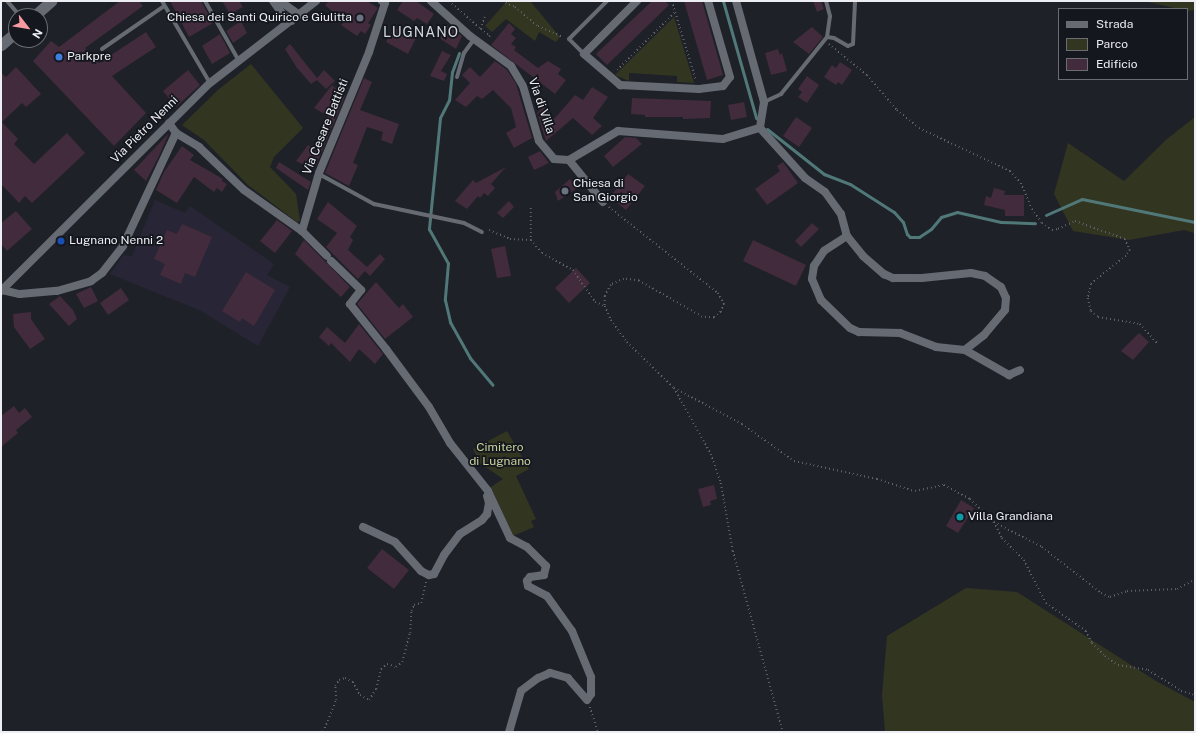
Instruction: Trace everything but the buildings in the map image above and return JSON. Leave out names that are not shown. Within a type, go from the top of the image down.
[{"type":"main road","points":[[43,8],[51,1]]},
{"type":"street","name":"Via Pietro Nenni","points":[[2,290],[210,83],[296,18],[316,1]]},
{"type":"street","name":"Via di Villa","points":[[431,1],[474,39],[502,58],[520,79],[529,112],[545,149],[554,159],[569,160]]},
{"type":"street","points":[[634,2],[584,54],[620,85],[699,89],[723,86],[730,77],[708,1]]},
{"type":"street","points":[[736,1],[764,102],[760,128]]},
{"type":"street","name":"Via Cesare Battisti","points":[[302,232],[319,173],[363,71],[384,2]]},
{"type":"street","points":[[276,3],[296,18]]},
{"type":"street","points":[[276,3],[280,21],[277,32]]},
{"type":"street","points":[[169,123],[176,133],[199,147],[244,190],[302,232],[361,290],[350,304],[386,348],[429,407],[450,443],[482,482],[510,538],[527,547],[546,566],[544,575],[530,576],[526,581],[534,590],[547,596],[572,631],[591,677],[590,694],[587,700],[568,678],[550,673],[538,678],[521,691],[509,732]]},
{"type":"street","points":[[603,202],[569,160],[618,131],[723,138],[760,128]]},
{"type":"street","points":[[760,128],[805,178],[825,192],[841,214],[847,236],[875,268],[893,278],[922,278],[971,273],[985,276],[1001,287],[1006,298],[1004,310],[984,335],[965,350]]},
{"type":"street","points":[[2,290],[20,294],[57,291],[91,281],[102,273],[123,246],[176,133]]},
{"type":"street","points":[[847,236],[824,251],[814,266],[812,279],[821,300],[831,311],[859,332],[900,333],[936,347],[965,350],[1009,375],[1020,370]]},
{"type":"street","points":[[363,527],[395,542],[421,571],[429,575],[434,574],[444,555],[460,534],[482,520],[487,514],[489,503],[482,482]]},
{"type":"lane","points":[[162,1],[210,83]]},
{"type":"lane","points":[[205,1],[239,61]]},
{"type":"lane","points":[[584,54],[569,39],[607,1]]},
{"type":"lane","points":[[764,102],[781,94],[825,39],[830,16],[826,1]]},
{"type":"lane","points":[[825,39],[834,38],[848,46],[853,44],[855,1]]},
{"type":"lane","points":[[102,49],[164,6]]},
{"type":"lane","points":[[457,77],[464,53],[474,39]]},
{"type":"lane","points":[[319,173],[374,204],[425,216],[464,223],[480,231]]},
{"type":"path","points":[[449,1],[490,36],[484,46]]},
{"type":"path","points":[[502,1],[515,7],[538,26],[569,39]]},
{"type":"path","points":[[672,1],[699,89]]},
{"type":"path","points":[[673,4],[676,1]]},
{"type":"path","points":[[609,77],[675,12]]},
{"type":"path","points":[[481,29],[485,16]]},
{"type":"path","points":[[825,39],[867,75],[897,110],[919,128],[1010,171],[1021,183],[1032,209],[1042,223],[1052,230],[1058,230],[1075,221],[1125,239],[1130,250],[1126,256],[1093,279],[1088,298],[1091,311],[1098,318],[1140,324],[1159,345]]},
{"type":"path","points":[[603,202],[698,280],[718,293],[724,304],[721,312],[714,318],[702,317],[639,281],[624,279],[611,285],[605,296],[605,306],[627,342],[674,388],[711,454],[721,483],[734,551],[783,732]]},
{"type":"path","points":[[531,208],[531,240],[542,253],[573,270],[595,302],[605,306]]},
{"type":"path","points":[[480,231],[486,228],[510,239],[531,240]]},
{"type":"path","points":[[674,388],[742,424],[794,461],[876,479],[915,491],[944,485],[970,499],[994,522],[1042,547],[1101,593],[1110,596],[1127,591],[1177,589],[1195,580]]},
{"type":"path","points":[[994,522],[1002,538],[1024,560],[1046,603],[1086,631],[1092,644],[1105,656],[1118,665],[1148,670],[1181,691],[1195,695]]},
{"type":"path","points":[[323,732],[336,700],[335,686],[339,680],[345,678],[353,682],[360,695],[369,700],[376,690],[381,669],[387,664],[396,667],[402,662],[410,633],[410,611],[414,605],[421,603],[429,575]]},
{"type":"path","points":[[587,700],[598,732]]},
{"type":"shaded area","points":[[155,200],[185,213],[190,206],[274,264],[267,275],[290,287],[258,346],[201,311],[110,274],[123,255],[132,256]]},
{"type":"green space","points":[[507,1],[530,1],[560,37],[556,42],[539,32],[535,41],[506,19],[492,32],[485,26]]},
{"type":"green space","points":[[1144,1],[1195,1],[1195,10],[1188,11],[1188,8],[1174,8]]},
{"type":"green space","points":[[674,17],[694,83],[677,82],[677,76],[629,73],[629,81],[615,75]]},
{"type":"green space","points":[[251,64],[303,128],[274,157],[270,167],[296,194],[300,221],[297,222],[248,185],[204,140],[182,125],[218,90]]},
{"type":"green space","points":[[1195,117],[1195,233],[1184,230],[1129,240],[1073,231],[1054,194],[1068,143],[1124,181],[1167,139]]},
{"type":"green space","name":"Cimitero di Lugnano","points":[[507,431],[529,469],[516,476],[536,519],[531,521],[534,527],[513,536],[491,487],[503,479],[480,463],[473,449]]},
{"type":"green space","points":[[966,588],[1017,592],[1156,681],[1195,702],[1195,732],[885,732],[882,695],[887,636]]},
{"type":"waterway","points":[[723,1],[756,118]]},
{"type":"waterway","points":[[459,53],[452,72],[449,100],[440,118],[429,229],[448,263],[445,300],[450,322],[470,358],[493,385]]},
{"type":"waterway","points":[[767,129],[824,174],[850,184],[894,212],[903,222],[907,234],[910,237],[919,237],[931,229],[941,217],[957,212],[1001,222],[1035,223]]},
{"type":"waterway","points":[[1046,215],[1082,199],[1195,222]]},
{"type":"place","name":"Chiesa dei Santi Quirico e Giulitta","points":[[360,18]]},
{"type":"place","name":"Parkpre","points":[[59,57]]},
{"type":"place","name":"Chiesa di San Giorgio","points":[[565,191]]},
{"type":"place","name":"Lugnano Nenni 2","points":[[61,241]]},
{"type":"place","name":"Villa Grandiana","points":[[960,517]]},
{"type":"district","name":"LUGNANO","points":[[421,32]]}]
